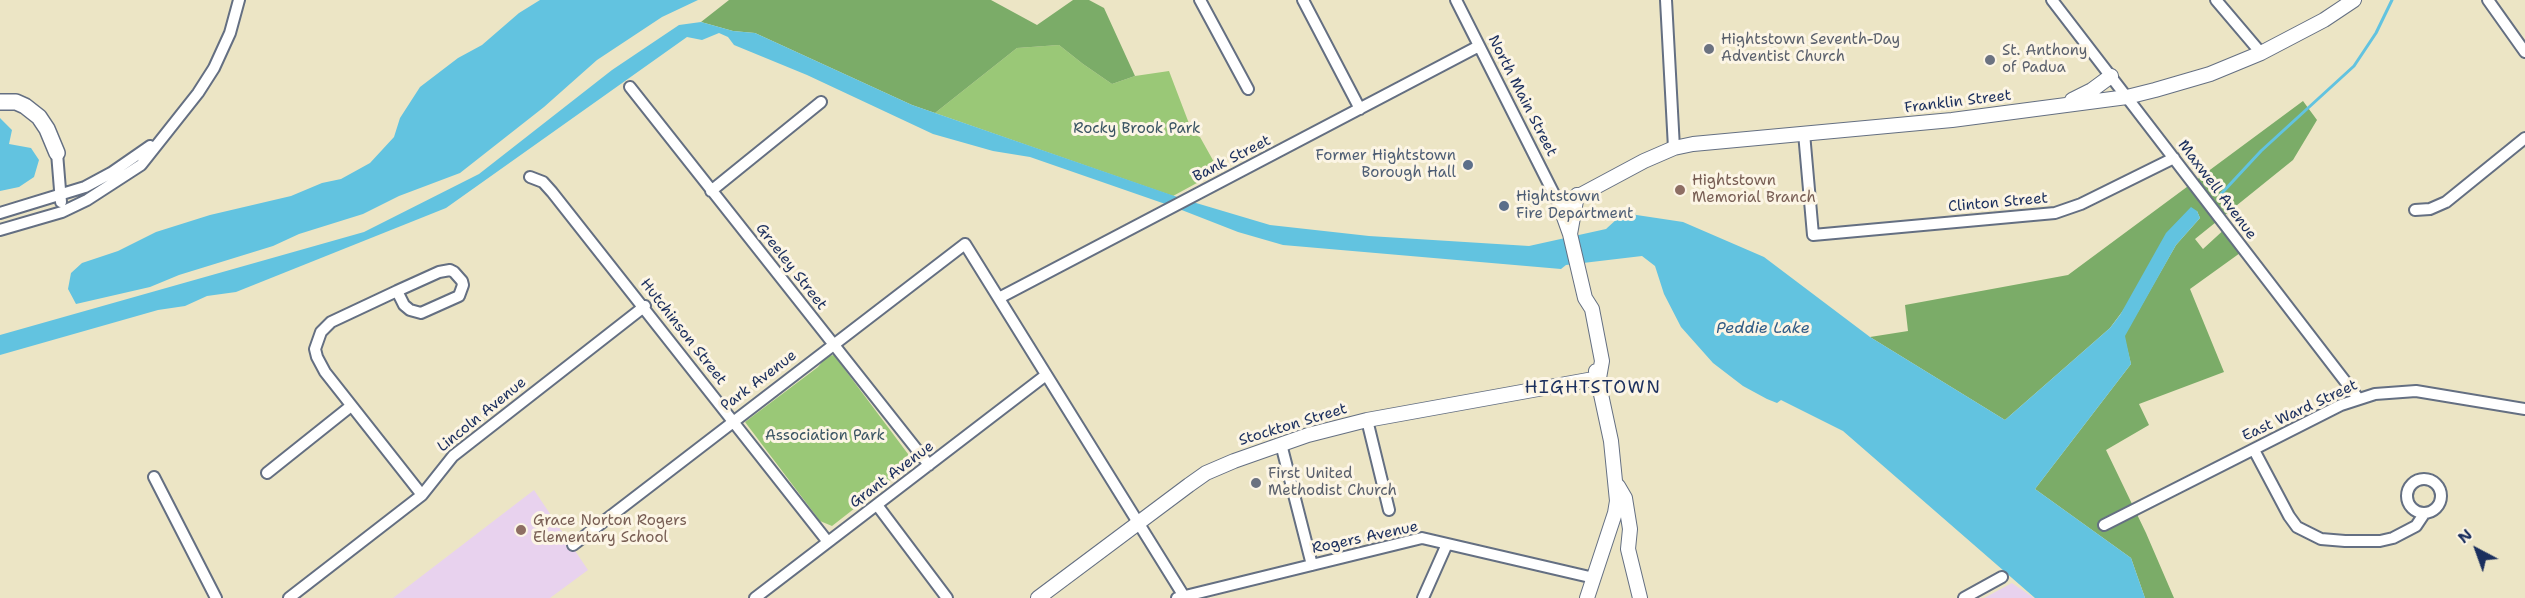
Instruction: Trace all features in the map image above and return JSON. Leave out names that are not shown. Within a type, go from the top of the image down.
[{"type":"highway","points":[[0,102],[16,102],[25,105],[39,117],[57,153]]},
{"type":"main road","name":"Franklin Street","points":[[1560,206],[1577,195],[1674,148],[1708,142],[1952,120],[2127,97],[2182,83],[2261,53],[2324,20],[2354,0]]},
{"type":"main road","points":[[2062,105],[2092,90],[2111,76]]},
{"type":"main road","points":[[1570,234],[1577,195]]},
{"type":"main road","points":[[1560,206],[1570,234],[1585,298],[1584,311],[1592,358],[1599,378],[1616,482],[1615,513],[1587,598]]},
{"type":"main road","name":"Stockton Street","points":[[1038,598],[1137,522],[1206,473],[1281,444],[1367,420],[1599,378]]},
{"type":"main road","points":[[1616,482],[1625,498],[1630,529],[1628,549],[1640,598]]},
{"type":"street","points":[[0,230],[62,212],[111,186],[141,165],[198,93],[214,68],[230,33],[239,0]]},
{"type":"street","points":[[1200,0],[1248,89]]},
{"type":"street","points":[[1303,0],[1360,109]]},
{"type":"street","name":"North Main Street","points":[[1456,0],[1560,206]]},
{"type":"street","points":[[1666,0],[1674,148]]},
{"type":"street","name":"Maxwell Avenue","points":[[2052,0],[2358,398]]},
{"type":"street","points":[[2216,0],[2261,53]]},
{"type":"street","points":[[2488,0],[2525,52]]},
{"type":"street","name":"Bank Street","points":[[999,298],[1479,46]]},
{"type":"street","name":"Greeley Street","points":[[630,87],[929,465]]},
{"type":"street","points":[[711,191],[821,102]]},
{"type":"street","name":"Clinton Street","points":[[1804,133],[1813,235],[2055,213],[2081,204],[2174,158]]},
{"type":"street","points":[[2415,210],[2430,209],[2446,202],[2525,138]]},
{"type":"street","points":[[0,213],[85,188],[158,141]]},
{"type":"street","points":[[57,153],[62,212]]},
{"type":"street","name":"Hutchinson Street","points":[[530,177],[543,182],[552,192],[645,306],[828,542]]},
{"type":"street","name":"Park Avenue","points":[[573,545],[965,243],[999,298]]},
{"type":"street","points":[[397,291],[410,310],[421,313],[459,296],[463,285],[454,272],[444,270],[397,291],[331,322],[321,332],[315,349],[320,364],[422,495]]},
{"type":"street","points":[[999,298],[1182,598]]},
{"type":"street","name":"Lincoln Avenue","points":[[289,598],[422,495],[453,456],[645,306]]},
{"type":"street","name":"Grant Avenue","points":[[755,598],[1046,375]]},
{"type":"street","name":"East Ward Street","points":[[2104,525],[2358,398],[2393,391],[2416,391],[2525,409]]},
{"type":"street","points":[[267,473],[351,406]]},
{"type":"street","points":[[1367,420],[1389,510]]},
{"type":"street","points":[[1281,444],[1312,565]]},
{"type":"street","points":[[2254,450],[2297,527],[2321,539],[2386,540],[2416,526],[2424,514]]},
{"type":"street","points":[[154,477],[216,598]]},
{"type":"street","points":[[877,505],[947,598]]},
{"type":"street","name":"Rogers Avenue","points":[[1182,598],[1422,538],[1594,578]]},
{"type":"street","points":[[1423,598],[1447,544]]},
{"type":"street","points":[[1964,598],[2002,577]]},
{"type":"shaded area","name":"Grace Norton Rogers Elementary School","points":[[534,490],[588,570],[550,598],[393,598]]},
{"type":"shaded area","points":[[2012,583],[2034,598],[1984,598]]},
{"type":"green space","points":[[729,0],[991,0],[1037,25],[1073,0],[1089,0],[1104,8],[1135,76],[1112,84],[1059,45],[1017,48],[935,113],[912,105],[755,33],[733,31],[701,22]]},
{"type":"green space","name":"Rocky Brook Park","points":[[1059,45],[1112,84],[1135,76],[1169,71],[1193,134],[1200,137],[1219,171],[1173,196],[935,113],[1017,48]]},
{"type":"green space","points":[[2303,101],[2317,120],[2293,160],[2195,239],[2203,249],[2228,226],[2247,248],[2190,289],[2224,372],[2139,404],[2149,425],[2106,450],[2174,598],[2145,598],[2131,558],[2035,489],[2131,364],[2124,336],[2176,245],[2200,218],[2197,211],[2110,328],[2005,420],[1870,337],[1908,331],[1905,305],[2068,275]]},
{"type":"green space","name":"Association Park","points":[[834,355],[914,462],[832,526],[820,521],[745,422],[818,367],[827,356]]},
{"type":"water","points":[[540,0],[698,0],[662,17],[597,60],[544,107],[460,173],[399,196],[363,214],[299,234],[273,246],[179,275],[150,287],[76,304],[68,289],[71,273],[82,263],[118,251],[156,232],[210,215],[291,196],[322,183],[341,179],[370,163],[394,137],[400,118],[420,87],[458,58],[482,45],[519,13]]},
{"type":"water","name":"Peddie Lake","points":[[701,22],[733,31],[755,33],[912,105],[1186,200],[1270,225],[1369,236],[1529,246],[1606,229],[1618,218],[1630,214],[1683,222],[1764,257],[1870,337],[2005,420],[2110,328],[2120,315],[2166,233],[2191,207],[2197,211],[2200,218],[2176,245],[2125,336],[2131,364],[2035,489],[2131,558],[2145,598],[2035,598],[1843,431],[1781,400],[1777,403],[1767,399],[1743,386],[1713,363],[1681,327],[1664,294],[1655,266],[1642,256],[1566,265],[1561,269],[1283,245],[1238,232],[1174,207],[1030,157],[993,151],[933,134],[807,75],[734,45],[728,37],[719,33],[702,40],[687,37],[446,208],[236,292],[207,296],[185,306],[158,310],[0,355],[0,335],[364,232],[479,174],[612,70],[679,25]]},
{"type":"water","points":[[0,118],[12,130],[9,144],[31,148],[39,160],[34,177],[19,187],[0,191]]},
{"type":"waterway","points":[[2221,194],[2261,151],[2354,66],[2376,33],[2392,0]]},
{"type":"place","name":"Hightstown Seventh-Day Adventist Church","points":[[1709,49]]},
{"type":"place","name":"St. Anthony of Padua","points":[[1990,60]]},
{"type":"place","name":"Former Hightstown Borough Hall","points":[[1468,165]]},
{"type":"place","name":"Hightstown Memorial Branch","points":[[1680,190]]},
{"type":"place","name":"Hightstown Fire Department","points":[[1504,206]]},
{"type":"place","name":"First United Methodist Church","points":[[1256,483]]},
{"type":"place","name":"Grace Norton Rogers Elementary School","points":[[521,530]]},
{"type":"district","name":"HIGHTSTOWN","points":[[1593,388]]}]
